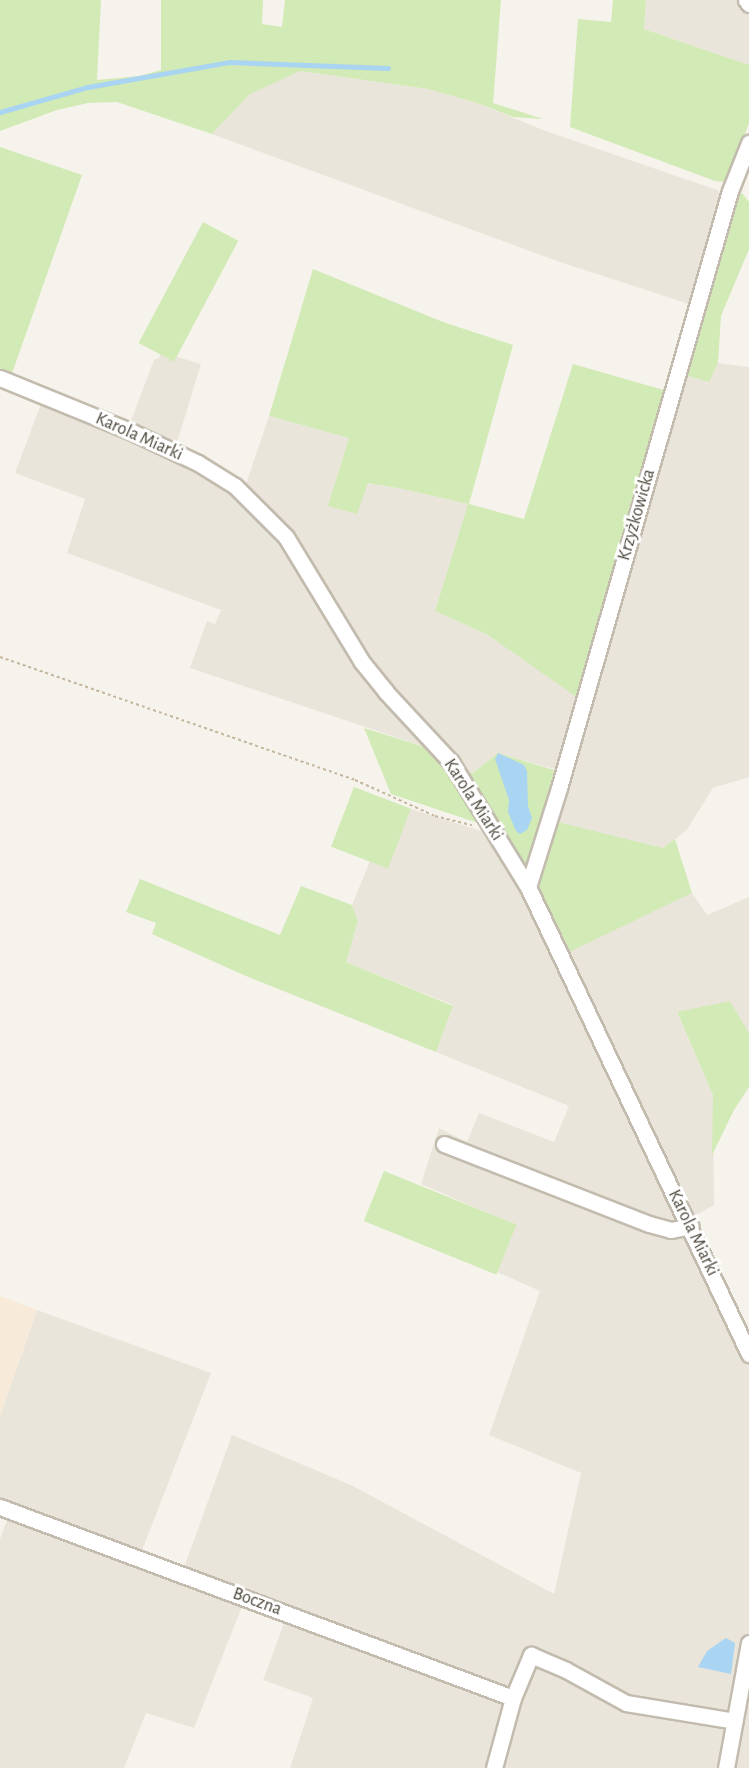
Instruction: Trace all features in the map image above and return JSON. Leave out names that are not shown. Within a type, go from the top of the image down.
[{"type":"street","points":[[746,0],[749,4]]},
{"type":"street","name":"Krzyżkowicka","points":[[528,887],[559,788],[730,191],[749,143]]},
{"type":"street","name":"Karola Miarki","points":[[0,378],[132,432],[198,463],[235,486],[286,537],[362,662],[386,692],[451,762],[528,887],[596,1035],[690,1226],[749,1354]]},
{"type":"street","points":[[444,1144],[649,1224],[670,1230],[690,1226]]},
{"type":"street","name":"Boczna","points":[[0,1507],[513,1698]]},
{"type":"street","points":[[726,1768],[749,1643]]},
{"type":"street","points":[[498,1767],[513,1698],[531,1655],[566,1670],[626,1703],[735,1721]]},
{"type":"path","points":[[0,657],[355,780],[435,816],[493,830]]},
{"type":"shaded area","points":[[646,0],[749,0],[749,65],[644,29]]},
{"type":"shaded area","points":[[299,71],[428,89],[477,103],[543,130],[717,190],[722,195],[692,305],[557,261],[212,134],[250,94]]},
{"type":"shaded area","points":[[161,352],[201,364],[176,446],[244,490],[269,416],[349,438],[329,506],[367,483],[468,504],[435,611],[488,635],[592,706],[684,375],[708,382],[718,363],[749,367],[749,777],[713,788],[686,831],[663,848],[541,818],[554,769],[498,753],[473,773],[449,766],[428,748],[190,668],[207,621],[215,624],[221,610],[67,553],[85,499],[15,473],[42,401],[129,426],[154,360],[159,358]]},
{"type":"shaded area","points":[[411,809],[500,837],[565,953],[692,893],[707,915],[749,897],[749,1033],[730,1001],[677,1013],[713,1095],[714,1205],[693,1217],[749,1339],[749,1768],[290,1768],[313,1698],[263,1680],[286,1618],[243,1604],[194,1728],[146,1713],[124,1768],[0,1768],[0,1539],[8,1517],[0,1513],[0,1416],[37,1310],[211,1373],[141,1553],[183,1570],[232,1435],[351,1485],[554,1594],[581,1473],[489,1435],[540,1291],[497,1272],[516,1225],[421,1184],[439,1128],[467,1142],[479,1113],[554,1142],[569,1106],[436,1052],[453,1005],[346,962],[358,921],[352,905],[370,861],[388,866]]},
{"type":"shaded area","points":[[0,1296],[37,1310],[0,1416]]},
{"type":"green space","points":[[0,0],[101,0],[97,80],[139,76],[161,70],[161,0],[263,0],[262,24],[282,27],[285,0],[501,0],[493,103],[543,119],[513,117],[477,103],[428,89],[300,71],[250,94],[212,134],[117,102],[88,103],[57,110],[0,131]]},
{"type":"green space","points":[[613,0],[646,0],[644,29],[749,65],[749,123],[727,182],[715,181],[570,127],[578,19],[611,22]]},
{"type":"green space","points":[[0,147],[82,175],[10,379],[0,375]]},
{"type":"green space","points":[[742,193],[749,202],[749,249],[721,316],[718,363],[709,382],[684,375],[736,197]]},
{"type":"green space","points":[[203,222],[238,241],[174,362],[139,343]]},
{"type":"green space","points":[[313,269],[443,322],[513,345],[469,504],[524,519],[573,364],[667,391],[578,698],[488,635],[435,611],[468,504],[368,483],[357,514],[328,506],[349,438],[269,416]]},
{"type":"green space","points":[[364,728],[428,748],[449,766],[484,825],[391,794]]},
{"type":"green space","points":[[498,753],[554,770],[527,874],[464,770],[473,773]]},
{"type":"green space","points":[[354,787],[411,809],[388,869],[331,847]]},
{"type":"green space","points":[[554,821],[663,848],[675,839],[692,893],[565,954],[534,887]]},
{"type":"green space","points":[[140,879],[280,935],[301,886],[352,905],[358,921],[346,962],[453,1006],[436,1052],[246,976],[152,934],[156,923],[126,912]]},
{"type":"green space","points":[[730,1001],[749,1033],[749,1087],[734,1110],[712,1155],[713,1095],[677,1012]]},
{"type":"green space","points":[[384,1171],[517,1225],[496,1275],[364,1221]]},
{"type":"water","points":[[498,753],[524,765],[527,771],[528,806],[532,818],[527,830],[520,834],[516,831],[508,812],[509,800],[495,759]]},
{"type":"water","points":[[726,1638],[735,1643],[731,1674],[698,1667],[707,1651]]},
{"type":"waterway","points":[[0,112],[88,87],[230,62],[388,68]]}]
